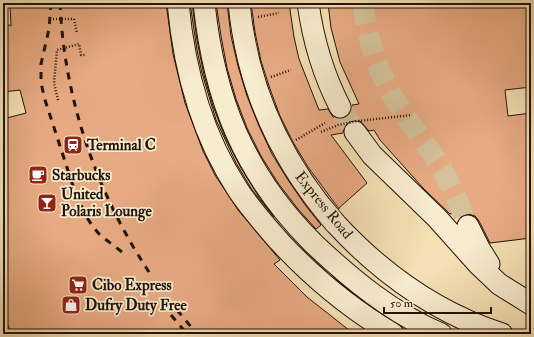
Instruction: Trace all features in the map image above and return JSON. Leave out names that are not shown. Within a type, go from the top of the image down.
[{"type":"street","points":[[178,3],[184,51],[196,96],[214,144],[238,189],[266,227],[308,271],[356,311],[393,334]]},
{"type":"street","points":[[204,3],[208,42],[225,104],[242,146],[257,174],[271,195],[313,243],[353,280],[385,303],[422,326],[441,334]]},
{"type":"street","name":"Express Road","points":[[239,3],[246,56],[267,116],[293,167],[311,194],[335,223],[373,260],[414,291],[448,311],[484,328],[502,334]]},
{"type":"street","points":[[308,3],[312,28],[320,59],[326,77],[340,107]]},
{"type":"street","points":[[355,132],[372,155],[437,218],[479,266],[500,284],[526,301]]},
{"type":"street","points":[[468,226],[479,248],[493,270],[526,301]]},
{"type":"path","points":[[50,19],[74,19],[77,33]]},
{"type":"path","points":[[58,100],[54,83],[56,50],[79,44],[81,55],[85,55]]},
{"type":"path","points":[[321,132],[338,125],[358,121],[412,115]]},
{"type":"building","name":"Terminal C","points":[[10,3],[166,3],[173,54],[185,103],[203,151],[215,175],[238,210],[280,260],[274,264],[307,297],[354,334],[13,334],[3,317],[3,119],[26,113],[20,90],[3,92],[3,22],[11,26]]},
{"type":"building","points":[[190,3],[192,3],[204,75],[213,106],[225,137],[241,168],[259,197],[274,217],[252,190],[236,163],[216,120],[202,73]]},
{"type":"building","points":[[216,3],[227,3],[231,36],[238,66],[247,96],[259,126],[272,154],[288,180],[321,225],[316,229],[278,183],[261,156],[247,128],[236,99],[227,68]]},
{"type":"building","points":[[251,3],[289,3],[299,59],[319,110],[328,109],[333,117],[340,119],[346,118],[350,114],[352,105],[359,104],[340,62],[331,28],[328,3],[531,3],[531,87],[505,90],[508,116],[531,113],[531,238],[490,243],[475,216],[468,214],[460,217],[457,213],[450,214],[423,188],[380,140],[374,130],[369,131],[360,121],[354,120],[348,123],[344,128],[343,133],[331,135],[367,183],[339,209],[308,167],[280,116],[261,61]]},
{"type":"tunnel","points":[[363,3],[371,45],[387,86],[394,99],[438,163],[448,181],[468,226]]},
{"type":"tunnel","points":[[340,107],[355,132]]},
{"type":"railway","points":[[51,3],[49,29],[41,64],[41,83],[45,100],[75,192],[86,216],[100,235],[122,252]]},
{"type":"railway","points":[[60,3],[68,74],[86,143],[113,210],[149,272]]},
{"type":"railway","points":[[177,310],[197,334]]},
{"type":"railway","points":[[171,315],[187,334]]},
{"type":"place","name":"Terminal C","points":[[73,145]]},
{"type":"place","name":"Starbucks","points":[[38,175]]},
{"type":"place","name":"United Polaris Lounge","points":[[47,203]]},
{"type":"place","name":"Cibo Express","points":[[78,285]]},
{"type":"place","name":"Dufry Duty Free","points":[[71,305]]}]
